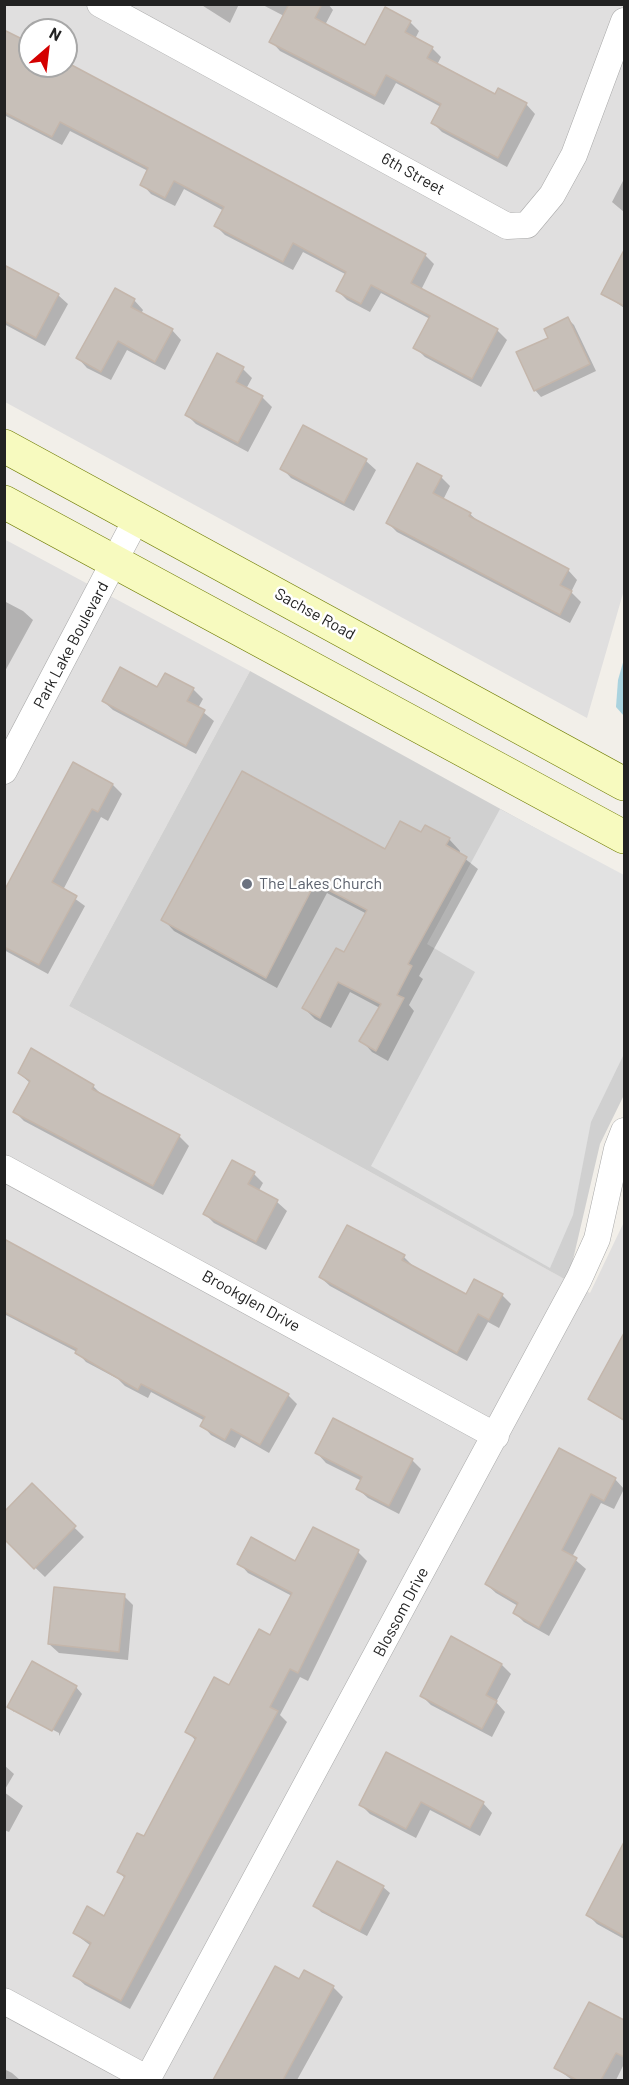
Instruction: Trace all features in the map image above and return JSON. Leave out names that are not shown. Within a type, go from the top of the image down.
[{"type":"main road","name":"Sachse Road","points":[[4,446],[624,784]]},
{"type":"main road","points":[[4,502],[624,837]]},
{"type":"street","name":"6th Street","points":[[100,4],[507,226],[527,225],[552,195],[574,155],[624,21]]},
{"type":"street","name":"Park Lake Boulevard","points":[[4,771],[137,518]]},
{"type":"street","name":"Blossom Drive","points":[[148,2080],[496,1436],[597,1239],[617,1149],[624,1131]]},
{"type":"street","name":"Brookglen Drive","points":[[4,1168],[496,1436]]},
{"type":"street","points":[[4,2001],[148,2080]]},
{"type":"shaded area","points":[[4,5],[624,5],[624,590],[587,718],[5,402]]},
{"type":"shaded area","points":[[4,539],[250,671],[69,1006],[590,1293],[624,1222],[624,2080],[5,2080]]},
{"type":"shaded area","points":[[250,671],[624,877],[624,1095],[600,1144],[568,1281],[69,1006]]},
{"type":"shaded area","points":[[500,809],[624,875],[624,1054],[591,1122],[573,1215],[550,1268],[371,1166],[475,972],[427,944]]},
{"type":"water","points":[[624,659],[624,716],[616,707],[618,680]]},
{"type":"building","points":[[289,4],[322,4],[315,18],[365,45],[385,7],[411,21],[405,32],[433,47],[427,58],[495,94],[498,88],[527,103],[498,158],[431,123],[441,104],[386,75],[375,96],[269,42]]},
{"type":"building","points":[[4,30],[18,37],[18,78],[78,78],[78,68],[426,254],[411,283],[498,329],[472,379],[413,348],[430,316],[371,285],[361,304],[336,291],[346,272],[293,243],[283,262],[214,226],[224,207],[174,181],[165,198],[140,185],[148,168],[60,122],[52,137],[4,112]]},
{"type":"building","points":[[624,250],[624,306],[601,294]]},
{"type":"building","points":[[4,265],[59,294],[36,338],[4,321]]},
{"type":"building","points":[[115,288],[135,299],[131,307],[173,329],[155,362],[118,341],[101,372],[76,358]]},
{"type":"building","points":[[568,317],[590,364],[534,391],[516,352],[548,338],[544,329]]},
{"type":"building","points":[[217,353],[244,367],[236,382],[263,396],[238,443],[185,415]]},
{"type":"building","points":[[303,425],[367,459],[344,503],[280,469]]},
{"type":"building","points":[[417,463],[442,476],[433,493],[471,513],[469,516],[569,569],[560,585],[572,591],[560,615],[386,523]]},
{"type":"building","points":[[120,667],[157,687],[165,673],[194,688],[187,701],[205,710],[186,746],[102,701]]},
{"type":"building","points":[[73,762],[113,784],[98,812],[92,809],[52,882],[77,896],[39,965],[4,947],[4,891]]},
{"type":"building","name":"The Lakes Church","points":[[242,771],[385,849],[400,821],[421,832],[425,825],[450,838],[446,845],[467,857],[408,964],[412,966],[397,995],[404,998],[376,1051],[359,1041],[381,1004],[338,982],[320,1018],[302,1008],[336,948],[344,952],[367,910],[315,883],[266,978],[161,920]]},
{"type":"building","points":[[31,1048],[94,1085],[92,1089],[180,1135],[153,1186],[13,1112],[30,1081],[18,1073]]},
{"type":"building","points":[[232,1160],[255,1172],[248,1184],[278,1200],[256,1242],[203,1214]]},
{"type":"building","points":[[347,1225],[405,1255],[402,1260],[466,1294],[474,1279],[503,1294],[489,1320],[478,1314],[457,1353],[319,1277]]},
{"type":"building","points":[[4,1239],[289,1394],[260,1445],[231,1429],[225,1440],[200,1426],[205,1417],[141,1384],[138,1390],[75,1353],[77,1349],[4,1312]]},
{"type":"building","points":[[624,1333],[624,1420],[588,1399]]},
{"type":"building","points":[[333,1418],[413,1459],[389,1506],[356,1489],[362,1477],[315,1453]]},
{"type":"building","points":[[559,1448],[616,1478],[604,1501],[591,1494],[562,1550],[577,1558],[539,1628],[513,1613],[518,1603],[485,1584]]},
{"type":"building","points":[[32,1483],[76,1526],[34,1569],[4,1539],[4,1512]]},
{"type":"building","points":[[313,1527],[359,1550],[298,1673],[290,1669],[270,1707],[278,1711],[121,2001],[73,1976],[91,1943],[73,1933],[87,1906],[104,1916],[125,1876],[117,1872],[137,1833],[144,1836],[196,1738],[185,1732],[214,1677],[229,1685],[259,1629],[270,1635],[292,1593],[237,1564],[251,1537],[295,1561]]},
{"type":"building","points":[[54,1587],[125,1594],[119,1652],[48,1644]]},
{"type":"building","points":[[451,1636],[502,1664],[486,1695],[497,1701],[482,1729],[420,1696]]},
{"type":"building","points":[[32,1661],[77,1686],[52,1731],[7,1707]]},
{"type":"building","points":[[386,1752],[484,1802],[470,1828],[421,1802],[406,1829],[359,1805]]},
{"type":"building","points":[[624,1842],[624,1936],[586,1915]]},
{"type":"building","points":[[337,1861],[384,1886],[360,1931],[313,1906]]},
{"type":"building","points":[[275,1966],[299,1979],[304,1970],[334,1986],[283,2080],[213,2080]]},
{"type":"building","points":[[589,2002],[624,2020],[624,2057],[616,2053],[601,2080],[577,2080],[554,2068]]},
{"type":"place","name":"The Lakes Church","points":[[247,884]]}]
